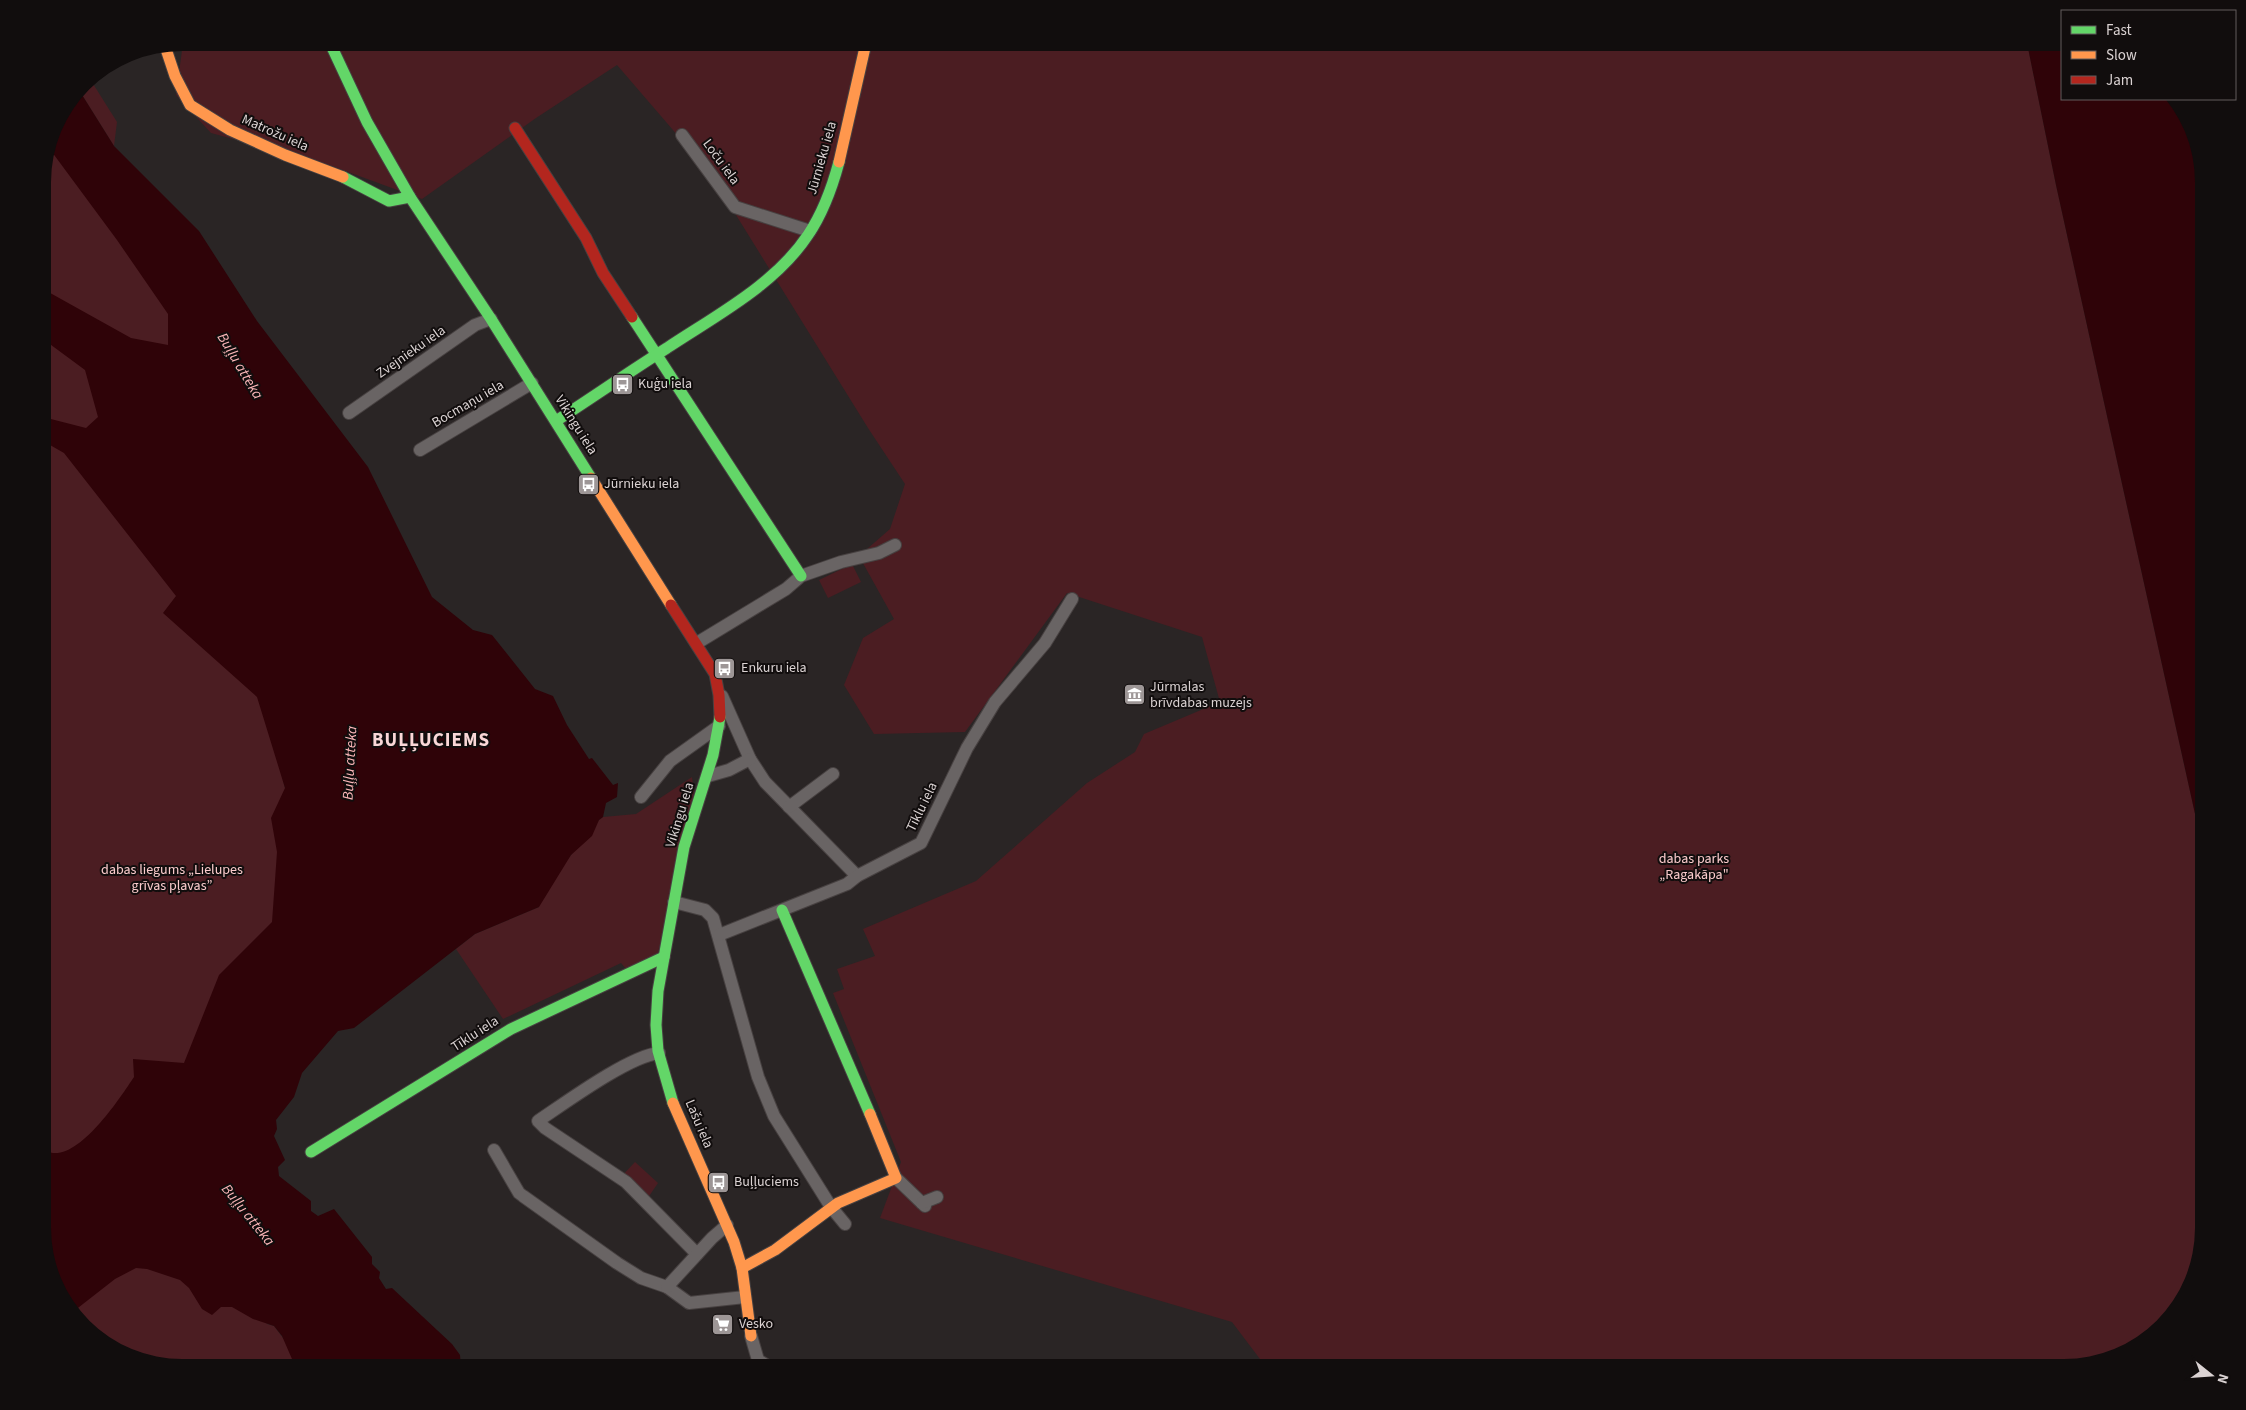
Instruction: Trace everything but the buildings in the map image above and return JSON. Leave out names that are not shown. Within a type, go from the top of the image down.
[{"type":"street","name":"Vikingu iela","points":[[335,52],[367,122],[410,197],[532,383],[715,674],[720,690],[721,710],[719,726],[708,776],[688,833],[664,957]]},
{"type":"street","name":"Jūrnieku iela","points":[[556,421],[734,305],[762,283],[792,255],[810,231],[825,203],[845,139],[864,52]]},
{"type":"street","name":"Matrožu iela","points":[[168,53],[190,105],[230,130],[285,155],[354,181],[369,192],[389,201],[410,197]]},
{"type":"street","points":[[515,128],[586,238],[603,273],[801,576]]},
{"type":"street","name":"Loču iela","points":[[682,135],[735,207],[810,231]]},
{"type":"street","name":"Zvejnieku iela","points":[[349,413],[475,325],[491,319]]},
{"type":"street","name":"Bocmaņu iela","points":[[420,450],[532,383]]},
{"type":"street","points":[[697,643],[786,589],[801,576],[841,562],[879,553],[895,545]]},
{"type":"street","name":"Tīklu iela","points":[[719,935],[847,884],[857,876],[921,843],[967,748],[995,702],[1045,643],[1072,599]]},
{"type":"street","points":[[720,690],[750,759],[765,782],[857,876]]},
{"type":"street","points":[[642,797],[670,761],[719,726]]},
{"type":"street","points":[[708,776],[729,770],[750,759]]},
{"type":"street","points":[[789,808],[833,774]]},
{"type":"street","points":[[674,902],[705,910],[712,918],[719,935],[758,1077],[774,1116],[832,1207],[846,1224]]},
{"type":"street","points":[[782,910],[887,1152],[896,1178],[923,1204],[937,1197]]},
{"type":"street","name":"Tīklu iela","points":[[311,1152],[511,1029],[664,957]]},
{"type":"street","name":"Lašu iela","points":[[664,957],[657,1009],[659,1053],[668,1088],[727,1225],[742,1268],[751,1336],[758,1359]]},
{"type":"street","points":[[659,1053],[650,1054],[628,1064],[538,1120],[545,1128],[626,1182],[697,1254]]},
{"type":"street","points":[[494,1150],[523,1196],[641,1278],[667,1287],[689,1303],[745,1297]]},
{"type":"street","points":[[742,1268],[757,1261],[832,1207],[873,1186],[896,1178]]},
{"type":"street","points":[[667,1287],[727,1225]]},
{"type":"green space","name":"dabas parks „Ragakāpa\"","points":[[2029,51],[2056,185],[2195,814],[2195,1228],[2190,1262],[2185,1278],[2173,1301],[2137,1337],[2114,1349],[2081,1358],[1260,1359],[1232,1322],[880,1218],[901,1162],[833,993],[844,989],[837,969],[875,956],[863,929],[976,881],[1087,783],[1135,752],[1144,734],[1220,702],[1202,637],[1067,593],[965,732],[874,734],[844,685],[863,638],[894,619],[859,556],[890,529],[905,484],[868,428],[710,173],[617,65],[536,118],[422,199],[329,165],[211,133],[176,95],[182,52]]},
{"type":"green space","points":[[94,86],[117,122],[114,146],[83,97]]},
{"type":"green space","name":"dabas liegums „Lielupes grīvas pļavas”","points":[[56,149],[202,356],[261,696],[313,909],[151,1116],[267,1324],[274,1326],[283,1338],[308,1359],[182,1359],[165,1358],[132,1349],[109,1337],[78,1308],[61,1278],[54,1254],[52,1237],[52,173]]},
{"type":"green space","points":[[852,564],[861,582],[828,598],[819,580]]},
{"type":"green space","points":[[692,777],[694,792],[658,953],[626,969],[621,963],[503,1019],[456,949],[475,934],[539,907],[535,900],[603,817],[636,814]]},
{"type":"green space","points":[[635,1162],[658,1183],[645,1202],[619,1179]]},
{"type":"water","points":[[2029,51],[2061,51],[2061,100],[2166,100],[2185,132],[2194,165],[2195,182],[2195,814],[2056,185]]},
{"type":"water","name":"Buļļu atteka","points":[[83,97],[114,146],[199,231],[257,321],[368,467],[432,597],[473,630],[492,635],[535,689],[553,696],[567,725],[589,759],[592,758],[613,785],[618,783],[617,797],[606,803],[603,817],[599,820],[592,836],[571,855],[539,907],[475,934],[354,1028],[338,1031],[302,1073],[294,1097],[276,1120],[277,1129],[274,1136],[285,1160],[278,1167],[279,1176],[311,1201],[311,1211],[318,1216],[334,1209],[372,1257],[372,1264],[380,1272],[379,1278],[386,1289],[392,1288],[452,1344],[460,1355],[460,1359],[292,1359],[282,1336],[274,1326],[253,1319],[232,1307],[221,1307],[212,1315],[202,1309],[189,1288],[180,1280],[147,1269],[136,1268],[115,1279],[78,1308],[61,1278],[56,1262],[52,1237],[52,1153],[64,1151],[76,1145],[99,1124],[134,1077],[133,1059],[184,1063],[219,975],[272,922],[277,852],[271,818],[285,788],[257,697],[163,613],[176,596],[64,453],[52,446],[52,419],[86,428],[98,417],[85,370],[52,346],[52,294],[131,338],[168,345],[168,314],[117,240],[54,155],[61,132],[78,102]]},
{"type":"traffic: fast","points":[[334,52],[367,122],[410,197],[491,319],[591,478]]},
{"type":"traffic: fast","points":[[556,421],[724,311],[762,284],[779,269],[794,253],[813,227],[826,200],[839,162]]},
{"type":"traffic: fast","points":[[343,177],[389,201],[410,197]]},
{"type":"traffic: fast","points":[[632,317],[801,576]]},
{"type":"traffic: fast","points":[[673,1103],[658,1051],[656,1025],[658,991],[684,847],[713,755],[720,717]]},
{"type":"traffic: fast","points":[[782,910],[870,1114]]},
{"type":"traffic: fast","points":[[311,1152],[511,1029],[664,957]]},
{"type":"traffic: slow","points":[[839,162],[864,52]]},
{"type":"traffic: slow","points":[[167,53],[175,76],[190,105],[230,130],[285,155],[343,177]]},
{"type":"traffic: slow","points":[[591,478],[671,605]]},
{"type":"traffic: slow","points":[[673,1103],[734,1242],[742,1268],[751,1336]]},
{"type":"traffic: slow","points":[[742,1268],[775,1250],[838,1203],[896,1178],[870,1114]]},
{"type":"traffic: jam","points":[[515,128],[586,238],[603,273],[632,317]]},
{"type":"traffic: jam","points":[[671,605],[715,674],[719,695],[720,717]]},
{"type":"place","name":"Kuģu iela","points":[[622,384]]},
{"type":"place","name":"Jūrnieku iela","points":[[588,484]]},
{"type":"place","name":"Enkuru iela","points":[[725,668]]},
{"type":"place","name":"Jūrmalas brīvdabas muzejs","points":[[1134,695]]},
{"type":"place","name":"Buļļuciems","points":[[718,1182]]},
{"type":"place","name":"Vesko","points":[[723,1324]]},
{"type":"district","name":"BUĻĻUCIEMS","points":[[431,740]]}]
